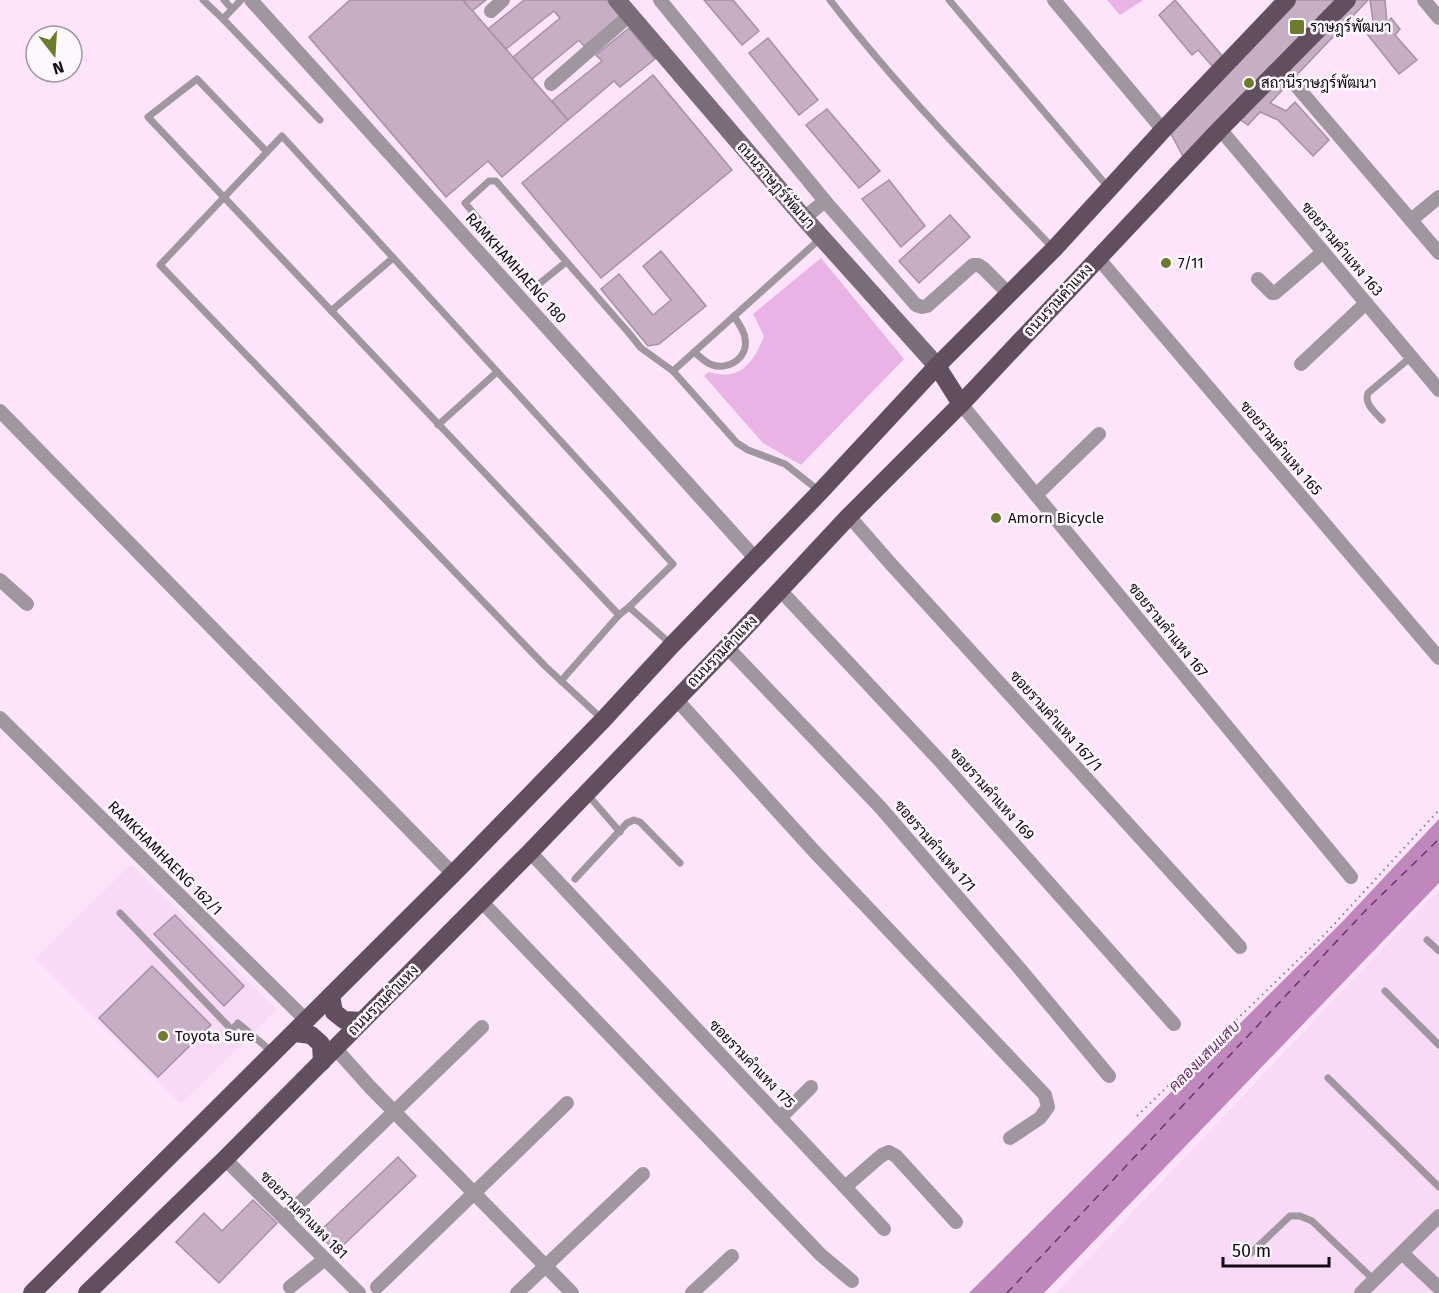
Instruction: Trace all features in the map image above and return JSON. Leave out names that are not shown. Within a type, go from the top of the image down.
[{"type":"main road","points":[[33,1293],[301,1027],[603,720],[937,366],[1054,249],[1162,130],[1287,0]]},
{"type":"main road","name":"ถนนรามคำแหง","points":[[87,1293],[225,1160],[530,852],[781,591],[849,516],[961,404],[1220,129],[1347,0]]},
{"type":"main road","points":[[937,366],[961,404]]},
{"type":"main road","points":[[331,996],[334,1012],[344,1020],[362,1021]]},
{"type":"main road","points":[[301,1027],[321,1044],[322,1062]]},
{"type":"street","name":"RAMKHAMHAENG 180","points":[[251,0],[756,558]]},
{"type":"street","points":[[491,11],[503,0]]},
{"type":"street","name":"ถนนราษฏร์พัฒนา","points":[[617,0],[804,218],[937,366]]},
{"type":"street","points":[[660,0],[825,201],[916,304],[921,308],[927,306],[973,265],[983,268],[1010,294]]},
{"type":"street","points":[[1054,0],[1162,130]]},
{"type":"street","points":[[1424,0],[1439,18]]},
{"type":"street","points":[[551,84],[630,15]]},
{"type":"street","points":[[1281,68],[1439,253]]},
{"type":"street","name":"ซอยรามคำแหง 163","points":[[1220,129],[1439,390]]},
{"type":"street","points":[[1411,220],[1439,197]]},
{"type":"street","points":[[804,218],[825,201]]},
{"type":"street","points":[[1258,279],[1272,293],[1275,292],[1323,252]]},
{"type":"street","name":"ซอยรามคำแหง 165","points":[[1098,258],[1439,658]]},
{"type":"street","points":[[1301,364],[1366,303]]},
{"type":"street","name":"ซอยรามคำแหง 167","points":[[961,404],[1351,877]]},
{"type":"street","points":[[0,411],[453,874]]},
{"type":"street","points":[[1036,495],[1099,434]]},
{"type":"street","name":"ซอยรามคำแหง 167/1","points":[[849,516],[1240,947]]},
{"type":"street","points":[[0,580],[27,604]]},
{"type":"street","name":"ซอยรามคำแหง 169","points":[[781,591],[950,772],[1174,1024]]},
{"type":"street","name":"ซอยรามคำแหง 171","points":[[728,646],[880,807],[1109,1076]]},
{"type":"street","points":[[676,699],[813,850],[1045,1095],[1048,1107],[1040,1118],[1010,1138]]},
{"type":"street","name":"RAMKHAMHAENG 162/1","points":[[0,718],[301,1027]]},
{"type":"street","name":"ซอยรามคำแหง 175","points":[[530,852],[884,1229]]},
{"type":"street","points":[[481,902],[805,1239],[852,1281]]},
{"type":"street","points":[[284,1218],[396,1113],[482,1027]]},
{"type":"street","points":[[335,1048],[572,1293]]},
{"type":"street","points":[[780,1118],[811,1087]]},
{"type":"street","points":[[377,1287],[567,1103]]},
{"type":"street","points":[[845,1187],[882,1155],[889,1152],[896,1156],[956,1222]]},
{"type":"street","name":"ซอยรามคำแหง 181","points":[[225,1160],[359,1293]]},
{"type":"street","points":[[517,1293],[643,1174]]},
{"type":"street","points":[[1361,1293],[1439,1216]]},
{"type":"street","points":[[1402,1253],[1439,1288]]},
{"type":"street","points":[[692,1293],[732,1256]]},
{"type":"street","points":[[290,1287],[325,1259]]},
{"type":"lane","points":[[204,0],[320,120]]},
{"type":"lane","points":[[224,0],[232,9]]},
{"type":"lane","points":[[223,19],[242,0]]},
{"type":"lane","points":[[830,0],[871,53],[927,116],[1054,249]]},
{"type":"lane","points":[[949,0],[1110,189]]},
{"type":"lane","points":[[267,152],[197,79],[148,117],[619,615]]},
{"type":"lane","points":[[561,681],[619,615],[673,564],[282,135],[160,265],[561,681],[603,720]]},
{"type":"lane","points":[[566,262],[539,284],[533,284],[465,203],[489,181],[496,181],[641,348],[673,371],[737,443],[748,450],[784,464],[820,492]]},
{"type":"lane","points":[[673,371],[821,237]]},
{"type":"lane","points":[[331,311],[393,258]]},
{"type":"lane","points":[[694,352],[709,364],[716,366],[730,365],[737,360],[743,354],[745,338],[734,316]]},
{"type":"lane","points":[[1382,420],[1367,401],[1368,393],[1411,357]]},
{"type":"lane","points":[[438,425],[497,372]]},
{"type":"lane","points":[[629,607],[672,645]]},
{"type":"lane","points":[[586,793],[620,832]]},
{"type":"lane","points":[[575,879],[627,823],[634,820],[640,822],[680,863]]},
{"type":"lane","points":[[120,913],[232,1030],[238,1023],[274,1053]]},
{"type":"lane","points":[[1427,939],[1439,951]]},
{"type":"lane","points":[[1385,991],[1439,1045]]},
{"type":"lane","points":[[1328,1078],[1439,1187]]},
{"type":"lane","points":[[1251,1253],[1290,1216],[1300,1216],[1312,1221],[1374,1281]]},
{"type":"path","points":[[1137,1116],[1326,933],[1439,810]]},
{"type":"shaded area","points":[[1107,0],[1143,0],[1120,15]]},
{"type":"shaded area","points":[[821,258],[904,359],[801,465],[763,443],[704,376],[709,372],[729,374],[744,368],[756,354],[764,336],[753,314]]},
{"type":"shaded area","points":[[1439,819],[1439,883],[1044,1293],[969,1293],[1343,921]]},
{"type":"shaded area","points":[[131,864],[277,1010],[181,1104],[35,959]]},
{"type":"shaded area","points":[[1439,889],[1439,1293],[1056,1293]]},
{"type":"building","points":[[350,0],[463,0],[568,120],[502,177],[488,161],[446,197],[309,37]]},
{"type":"building","points":[[463,0],[486,0],[472,11]]},
{"type":"building","points":[[524,0],[607,0],[621,16],[584,46],[579,40],[532,79],[513,57],[560,18],[554,11],[506,49],[488,29]]},
{"type":"building","points":[[704,0],[733,0],[759,31],[742,45]]},
{"type":"building","name":"สถานีราษฎร์พัฒนา","points":[[1175,0],[1224,58],[1278,0],[1368,0],[1270,103],[1286,111],[1295,102],[1329,140],[1313,156],[1278,120],[1260,112],[1248,125],[1239,119],[1191,171],[1170,132],[1214,68],[1198,50],[1192,55],[1159,15]]},
{"type":"building","name":"สถานีราษฎร์พัฒนา","points":[[1370,0],[1385,0],[1387,23],[1391,18],[1400,29],[1395,35],[1417,60],[1399,74],[1364,30],[1373,21]]},
{"type":"building","points":[[629,28],[655,59],[620,87],[614,81],[568,120],[552,101],[602,61],[596,55]]},
{"type":"building","points":[[768,38],[818,100],[799,115],[749,53]]},
{"type":"building","points":[[653,75],[732,170],[601,278],[522,183]]},
{"type":"building","points":[[827,109],[880,171],[859,188],[806,125]]},
{"type":"building","points":[[889,180],[925,226],[901,247],[862,199]]},
{"type":"building","points":[[950,215],[970,237],[919,283],[899,261]]},
{"type":"building","points":[[661,251],[706,306],[659,344],[648,346],[601,289],[619,274],[653,315],[671,300],[643,266]]},
{"type":"building","points":[[175,915],[244,986],[224,1006],[154,934]]},
{"type":"building","points":[[152,966],[211,1025],[158,1077],[99,1018]]},
{"type":"building","points":[[398,1157],[416,1176],[336,1252],[318,1233]]},
{"type":"building","points":[[253,1200],[277,1223],[219,1283],[176,1242],[204,1213],[222,1231]]},
{"type":"ferry route","points":[[1007,1293],[1366,910],[1439,839]]},
{"type":"place","name":"ราษฎร์พัฒนา","points":[[1297,27]]},
{"type":"place","name":"สถานีราษฎร์พัฒนา","points":[[1249,83]]},
{"type":"place","name":"7/11","points":[[1166,263]]},
{"type":"place","name":"Amorn Bicycle","points":[[996,518]]},
{"type":"place","name":"Toyota Sure","points":[[163,1036]]},
{"type":"water label","name":"คลองแสนแสบ","points":[[1204,1056]]}]
